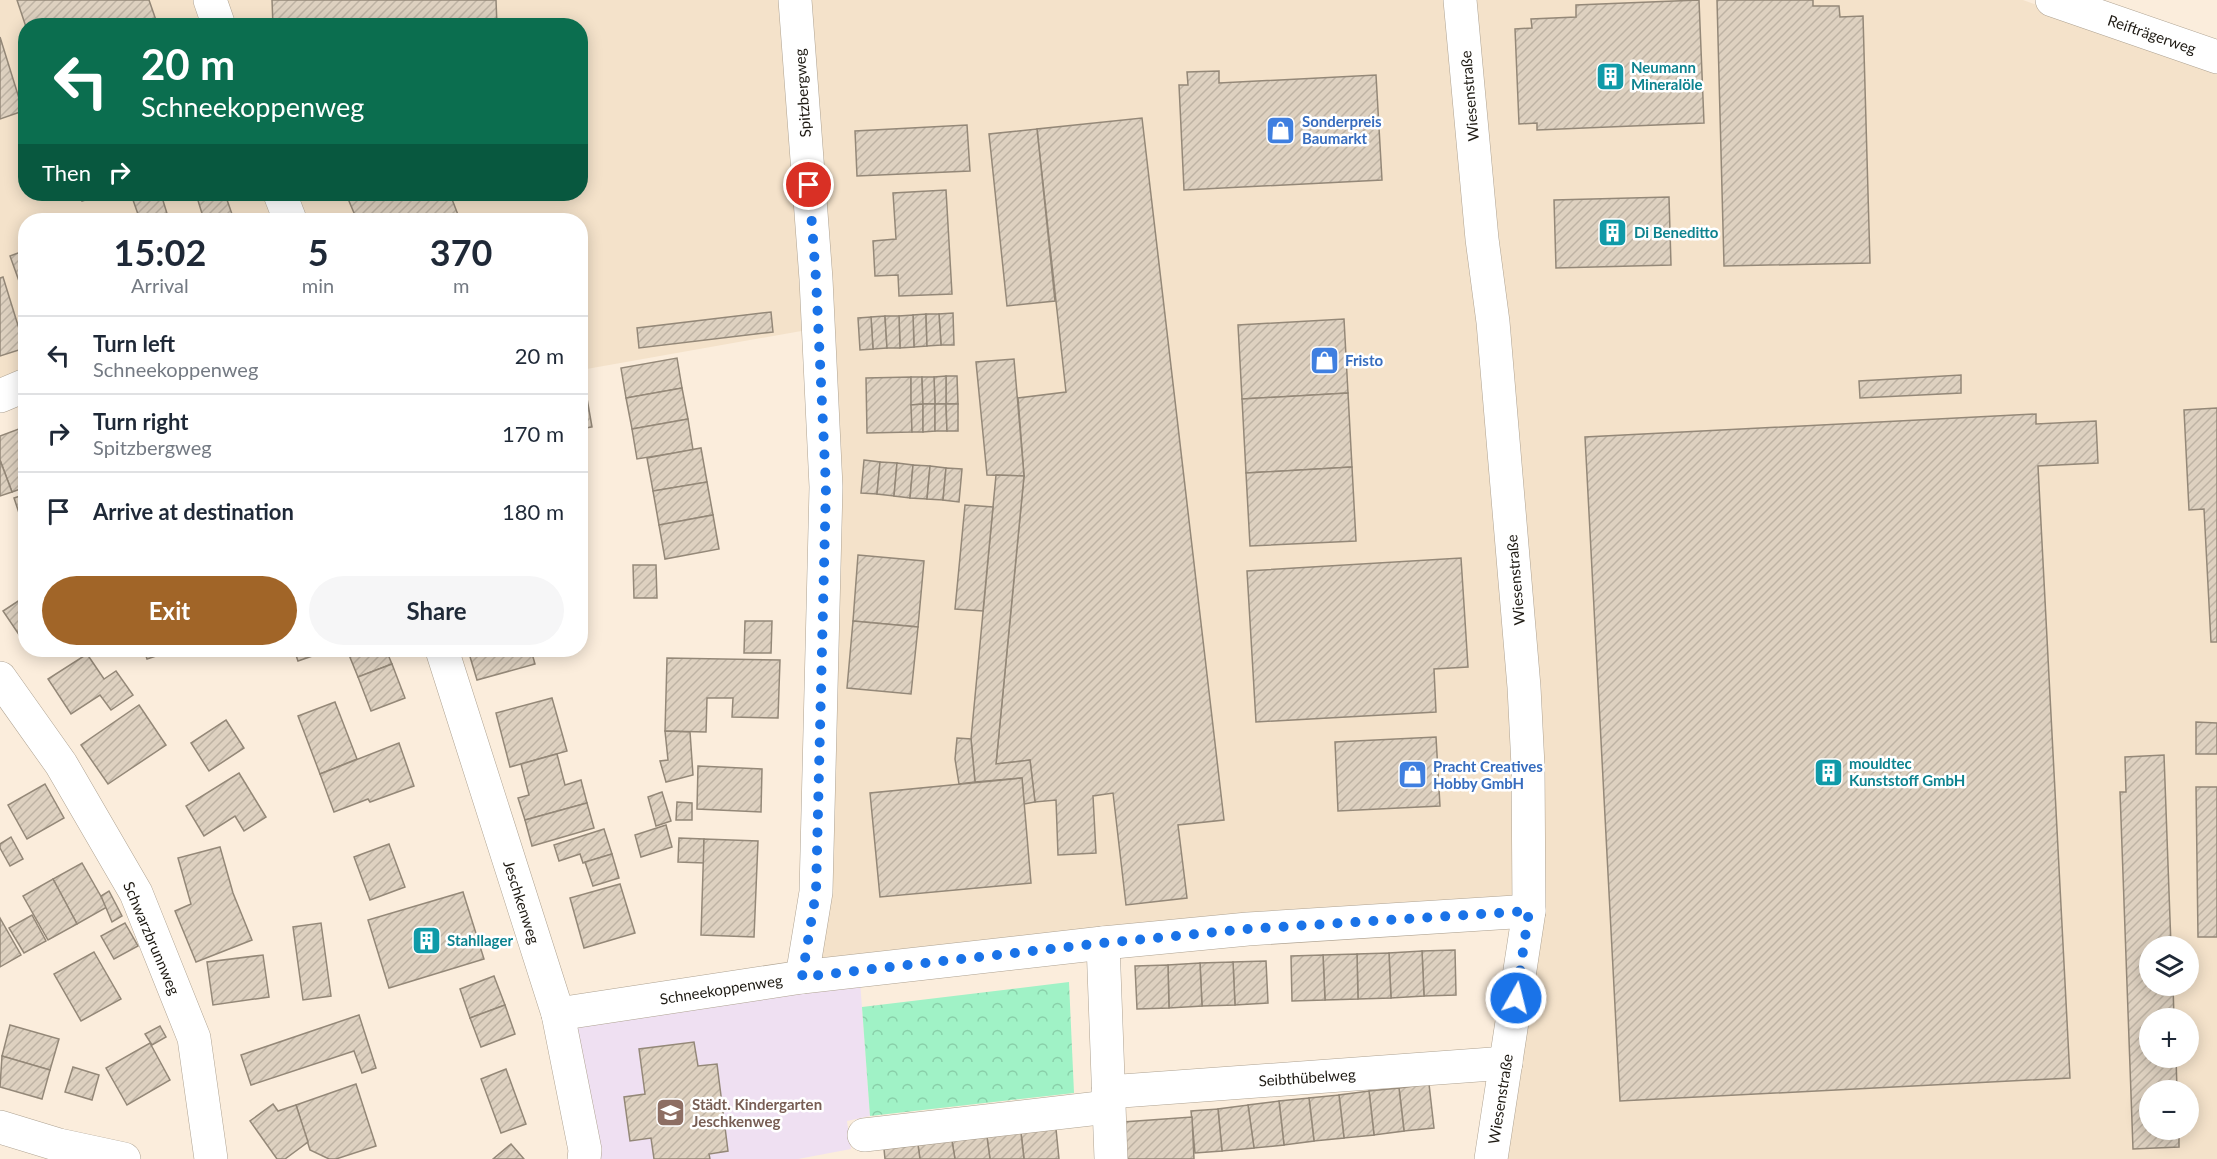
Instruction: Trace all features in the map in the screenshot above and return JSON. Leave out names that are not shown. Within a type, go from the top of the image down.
[{"type":"street","points":[[210,0],[216,18]]},
{"type":"street","name":"Spitzbergweg","points":[[795,0],[816,279],[826,487],[816,892],[802,977]]},
{"type":"street","name":"Wiesenstraße","points":[[1460,0],[1482,239],[1493,322],[1524,687],[1528,766],[1529,911],[1491,1159]]},
{"type":"street","name":"Reifträgerweg","points":[[2052,0],[2217,57]]},
{"type":"street","points":[[0,396],[18,389]]},
{"type":"street","name":"Jeschkenweg","points":[[444,657],[558,1014],[585,1159]]},
{"type":"street","name":"Schwarzbrunnweg","points":[[0,678],[61,764],[136,893],[194,1038],[212,1159]]},
{"type":"street","name":"Schneekoppenweg","points":[[558,1014],[802,977],[1103,943],[1248,929],[1529,911]]},
{"type":"street","points":[[1103,943],[1111,1159]]},
{"type":"street","name":"Seibthübelweg","points":[[864,1135],[1108,1100],[1506,1063]]},
{"type":"street","points":[[0,1127],[59,1145],[124,1159]]},
{"type":"shaded area","points":[[0,0],[199,0],[205,18],[18,18],[18,201],[274,201],[278,213],[18,213],[18,382],[0,389]]},
{"type":"shaded area","points":[[218,0],[2023,0],[2217,71],[2217,1159],[1502,1159],[1538,909],[809,968],[816,892],[807,330],[588,369],[588,213],[296,213],[292,201],[588,201],[588,18],[224,18]]},
{"type":"shaded area","points":[[860,981],[870,1116],[847,1121],[851,1149],[798,1159],[593,1159],[568,1019]]},
{"type":"green space","points":[[1069,982],[1074,1093],[870,1116],[862,1007]]},
{"type":"building","points":[[17,0],[149,0],[155,18],[23,18]]},
{"type":"building","points":[[272,0],[496,0],[497,18],[273,18]]},
{"type":"building","name":"Neumann Mineralöle","points":[[1699,0],[1704,123],[1537,130],[1537,123],[1519,124],[1515,29],[1532,28],[1531,19],[1576,17],[1576,5]]},
{"type":"building","points":[[1717,0],[1813,0],[1813,6],[1839,6],[1840,17],[1863,16],[1870,263],[1724,266]]},
{"type":"building","points":[[0,37],[18,95],[18,113],[0,119]]},
{"type":"building","points":[[1219,71],[1219,83],[1376,75],[1382,180],[1184,190],[1179,85],[1188,85],[1187,72]]},
{"type":"building","points":[[1142,118],[1224,820],[1178,825],[1187,898],[1126,905],[1113,793],[1093,796],[1096,853],[1058,855],[1056,800],[1035,802],[1030,760],[996,764],[1024,476],[1018,398],[1066,392],[1037,129]]},
{"type":"building","points":[[967,125],[970,171],[857,176],[855,131]]},
{"type":"building","points":[[1037,129],[1055,301],[1007,306],[989,134]]},
{"type":"building","points":[[946,190],[952,294],[899,296],[898,275],[875,276],[873,241],[896,239],[893,193]]},
{"type":"building","name":"Di Beneditto","points":[[1669,197],[1671,265],[1556,268],[1554,200]]},
{"type":"building","points":[[133,201],[163,201],[167,213],[138,213]]},
{"type":"building","points":[[198,201],[227,201],[232,213],[202,213]]},
{"type":"building","points":[[349,201],[453,201],[457,213],[354,213]]},
{"type":"building","points":[[18,253],[18,278],[10,256]]},
{"type":"building","points":[[3,277],[18,325],[18,350],[0,356],[0,278]]},
{"type":"building","points":[[771,312],[773,332],[639,348],[637,328]]},
{"type":"building","points":[[953,313],[954,345],[941,345],[939,314]]},
{"type":"building","points":[[926,314],[927,346],[914,347],[913,315]]},
{"type":"building","points":[[926,314],[939,314],[941,345],[927,346]]},
{"type":"building","points":[[913,315],[914,347],[900,348],[899,316]]},
{"type":"building","points":[[885,316],[887,348],[873,349],[871,317]]},
{"type":"building","points":[[885,316],[899,316],[900,348],[887,348]]},
{"type":"building","points":[[871,317],[873,349],[860,350],[858,318]]},
{"type":"building","points":[[1344,319],[1348,393],[1242,399],[1238,325]]},
{"type":"building","points":[[677,358],[682,388],[626,398],[621,368]]},
{"type":"building","points":[[1014,359],[1024,476],[987,475],[976,362]]},
{"type":"building","points":[[1961,375],[1961,393],[1860,398],[1859,381]]},
{"type":"building","points":[[946,376],[957,376],[958,404],[946,404]]},
{"type":"building","points":[[946,376],[946,404],[935,404],[934,377]]},
{"type":"building","points":[[911,377],[912,432],[867,433],[866,378]]},
{"type":"building","points":[[911,377],[922,377],[923,404],[911,405]]},
{"type":"building","points":[[922,377],[934,377],[935,404],[923,404]]},
{"type":"building","points":[[682,388],[688,419],[632,429],[626,398]]},
{"type":"building","points":[[1348,393],[1352,467],[1246,473],[1242,399]]},
{"type":"building","points":[[588,404],[592,427],[588,428]]},
{"type":"building","points":[[923,404],[923,432],[912,432],[911,405]]},
{"type":"building","points":[[923,404],[935,404],[935,431],[923,432]]},
{"type":"building","points":[[935,404],[946,404],[947,431],[935,431]]},
{"type":"building","points":[[946,404],[958,404],[958,431],[947,431]]},
{"type":"building","points":[[2217,408],[2217,642],[2211,642],[2204,509],[2189,510],[2184,410]]},
{"type":"building","name":"mouldtec Kunststoff GmbH","points":[[2036,414],[2036,424],[2096,421],[2098,463],[2038,466],[2070,1078],[1620,1101],[1585,437]]},
{"type":"building","points":[[688,419],[693,450],[637,459],[632,429]]},
{"type":"building","points":[[18,429],[18,490],[12,492],[0,460],[0,436]]},
{"type":"building","points":[[701,448],[707,482],[653,491],[647,458]]},
{"type":"building","points":[[0,460],[12,492],[0,496]]},
{"type":"building","points":[[864,460],[880,462],[877,494],[861,493]]},
{"type":"building","points":[[880,462],[897,463],[894,496],[877,494]]},
{"type":"building","points":[[897,463],[913,465],[910,498],[894,496]]},
{"type":"building","points":[[913,465],[930,466],[927,499],[910,498]]},
{"type":"building","points":[[930,466],[946,468],[943,500],[927,499]]},
{"type":"building","points":[[1352,467],[1356,541],[1250,546],[1246,473]]},
{"type":"building","points":[[946,468],[962,469],[959,502],[943,500]]},
{"type":"building","points":[[996,475],[1024,476],[996,764],[1030,760],[1035,802],[1024,804],[1022,778],[975,782],[971,739]]},
{"type":"building","points":[[707,482],[713,515],[659,525],[653,491]]},
{"type":"building","points":[[18,497],[18,510],[14,498]]},
{"type":"building","points":[[965,505],[993,507],[983,611],[955,609]]},
{"type":"building","points":[[713,515],[719,549],[665,559],[659,525]]},
{"type":"building","points":[[858,555],[924,561],[918,627],[853,621]]},
{"type":"building","points":[[1461,558],[1468,667],[1434,669],[1436,712],[1256,722],[1247,571]]},
{"type":"building","points":[[633,565],[656,565],[657,598],[634,598]]},
{"type":"building","points":[[18,601],[18,633],[3,611]]},
{"type":"building","points":[[745,621],[772,621],[771,653],[744,653]]},
{"type":"building","points":[[853,621],[918,627],[911,694],[847,688]]},
{"type":"building","points":[[82,657],[89,657],[104,679],[116,671],[133,695],[111,710],[100,695],[71,714],[48,679]]},
{"type":"building","points":[[297,657],[310,657],[298,661]]},
{"type":"building","points":[[350,657],[389,657],[392,664],[358,677]]},
{"type":"building","points":[[470,657],[533,657],[535,664],[477,680]]},
{"type":"building","points":[[667,658],[780,660],[778,718],[732,717],[733,698],[707,698],[706,732],[665,731]]},
{"type":"building","points":[[392,664],[405,698],[371,711],[358,677]]},
{"type":"building","points":[[552,698],[567,751],[510,767],[496,713]]},
{"type":"building","points":[[335,702],[357,759],[320,774],[298,716]]},
{"type":"building","points":[[139,705],[166,745],[108,784],[81,745]]},
{"type":"building","points":[[226,720],[244,748],[209,771],[191,743]]},
{"type":"building","points":[[2196,722],[2217,723],[2217,754],[2196,754]]},
{"type":"building","points":[[665,731],[690,732],[693,775],[666,782],[660,761],[668,760]]},
{"type":"building","points":[[1436,737],[1440,806],[1338,811],[1335,742]]},
{"type":"building","points":[[957,738],[971,739],[975,782],[959,784],[955,759]]},
{"type":"building","points":[[399,743],[414,786],[370,802],[368,799],[334,812],[320,774]]},
{"type":"building","points":[[557,754],[565,785],[581,780],[587,803],[525,820],[518,798],[529,795],[521,764]]},
{"type":"building","points":[[2164,755],[2171,936],[2139,936],[2139,996],[2173,996],[2174,1008],[2139,1008],[2139,1068],[2176,1068],[2177,1080],[2139,1080],[2139,1140],[2179,1140],[2179,1147],[2133,1149],[2120,792],[2126,792],[2125,757]]},
{"type":"building","points":[[698,766],[762,769],[761,812],[697,809]]},
{"type":"building","points":[[239,773],[266,817],[244,831],[235,816],[204,836],[186,806]]},
{"type":"building","points":[[1022,778],[1031,883],[880,897],[870,793]]},
{"type":"building","points":[[45,784],[64,818],[27,839],[8,805]]},
{"type":"building","points":[[2196,787],[2217,787],[2217,937],[2198,936]]},
{"type":"building","points":[[662,792],[671,821],[656,826],[648,797]]},
{"type":"building","points":[[677,802],[692,803],[692,820],[676,820]]},
{"type":"building","points":[[587,803],[594,828],[532,846],[525,820]]},
{"type":"building","points":[[666,825],[672,847],[641,857],[635,835]]},
{"type":"building","points":[[604,829],[612,854],[583,863],[580,854],[559,861],[554,845]]},
{"type":"building","points":[[11,837],[23,859],[10,866],[0,844]]},
{"type":"building","points":[[679,838],[704,839],[704,863],[678,862]]},
{"type":"building","points":[[704,839],[758,841],[754,937],[701,935]]},
{"type":"building","points":[[389,844],[405,887],[370,900],[354,857]]},
{"type":"building","points":[[220,847],[233,893],[252,940],[196,962],[175,911],[191,904],[178,858]]},
{"type":"building","points":[[612,854],[619,878],[593,886],[585,862]]},
{"type":"building","points":[[82,863],[107,907],[77,924],[53,879]]},
{"type":"building","points":[[53,879],[77,924],[48,940],[23,896]]},
{"type":"building","points":[[620,884],[635,933],[584,948],[570,898]]},
{"type":"building","points":[[109,891],[122,916],[112,922],[101,896]]},
{"type":"building","name":"Stahllager","points":[[463,892],[484,959],[389,988],[368,920]]},
{"type":"building","points":[[32,915],[46,941],[24,953],[9,928]]},
{"type":"building","points":[[0,918],[21,955],[0,967]]},
{"type":"building","points":[[125,923],[138,946],[114,959],[101,936]]},
{"type":"building","points":[[321,923],[331,996],[303,1000],[293,927]]},
{"type":"building","points":[[1455,950],[1456,995],[1424,996],[1422,951]]},
{"type":"building","points":[[1422,951],[1424,996],[1391,998],[1389,953]]},
{"type":"building","points":[[94,952],[121,999],[81,1021],[54,974]]},
{"type":"building","points":[[1389,953],[1391,998],[1358,999],[1357,954]]},
{"type":"building","points":[[1357,954],[1358,999],[1325,1000],[1323,955]]},
{"type":"building","points":[[263,955],[269,997],[213,1005],[207,962]]},
{"type":"building","points":[[1323,955],[1325,1000],[1292,1001],[1291,956]]},
{"type":"building","points":[[1266,961],[1268,1003],[1235,1005],[1233,962]]},
{"type":"building","points":[[1233,962],[1235,1005],[1202,1006],[1200,963]]},
{"type":"building","points":[[1200,963],[1202,1006],[1169,1008],[1168,965]]},
{"type":"building","points":[[1168,965],[1169,1008],[1137,1009],[1135,966]]},
{"type":"building","points":[[494,976],[505,1005],[470,1018],[460,989]]},
{"type":"building","points":[[505,1005],[515,1034],[481,1047],[470,1018]]},
{"type":"building","points":[[359,1015],[376,1068],[362,1073],[354,1051],[251,1085],[241,1055]]},
{"type":"building","points":[[10,1025],[59,1039],[50,1070],[2,1056]]},
{"type":"building","points":[[160,1026],[166,1037],[152,1045],[145,1034]]},
{"type":"building","points":[[694,1042],[698,1066],[717,1064],[728,1151],[709,1154],[710,1159],[654,1159],[651,1138],[630,1141],[624,1097],[645,1094],[639,1049]]},
{"type":"building","points":[[150,1043],[170,1080],[127,1105],[106,1068]]},
{"type":"building","points":[[2,1056],[50,1070],[42,1099],[0,1087]]},
{"type":"building","points":[[73,1067],[99,1075],[92,1100],[65,1092]]},
{"type":"building","points":[[506,1069],[526,1124],[501,1133],[481,1079]]},
{"type":"building","points":[[356,1084],[376,1146],[336,1159],[329,1159],[310,1150],[296,1105]]},
{"type":"building","points":[[1429,1084],[1434,1128],[1404,1131],[1399,1088]]},
{"type":"building","points":[[1399,1088],[1404,1131],[1374,1135],[1369,1091]]},
{"type":"building","points":[[1369,1091],[1374,1135],[1344,1138],[1339,1095]]},
{"type":"building","points":[[1339,1095],[1344,1138],[1314,1141],[1309,1098]]},
{"type":"building","points":[[1309,1098],[1314,1141],[1284,1145],[1279,1101]]},
{"type":"building","points":[[1279,1101],[1284,1145],[1254,1148],[1248,1105]]},
{"type":"building","points":[[273,1104],[278,1111],[296,1105],[308,1142],[285,1159],[277,1159],[250,1121]]},
{"type":"building","points":[[1248,1105],[1254,1148],[1222,1151],[1218,1109]]},
{"type":"building","points":[[1218,1109],[1222,1151],[1195,1153],[1191,1111]]},
{"type":"building","points":[[1192,1117],[1194,1159],[1126,1159],[1123,1122]]},
{"type":"building","points":[[1056,1129],[1059,1159],[1024,1159],[1021,1133]]},
{"type":"building","points":[[1021,1133],[1024,1159],[990,1159],[987,1137]]},
{"type":"building","points":[[987,1137],[990,1159],[955,1159],[952,1141]]},
{"type":"building","points":[[952,1141],[955,1159],[920,1159],[918,1145]]},
{"type":"building","points":[[511,1144],[524,1159],[493,1159]]},
{"type":"building","points":[[918,1145],[920,1159],[885,1159],[884,1149]]},
{"type":"place","name":"Neumann Mineralöle","points":[[1610,76]]},
{"type":"place","name":"Sonderpreis Baumarkt","points":[[1281,130]]},
{"type":"place","name":"Di Beneditto","points":[[1613,232]]},
{"type":"place","name":"Fristo","points":[[1324,360]]},
{"type":"place","name":"mouldtec Kunststoff GmbH","points":[[1828,772]]},
{"type":"place","name":"Pracht Creatives Hobby GmbH","points":[[1412,775]]},
{"type":"place","name":"Stahllager","points":[[426,940]]},
{"type":"place","name":"Städt. Kindergarten Jeschkenweg","points":[[671,1113]]},
{"type":"route","points":[[809,185],[826,487],[816,892],[802,977],[1248,929],[1529,911],[1516,998]]}]
